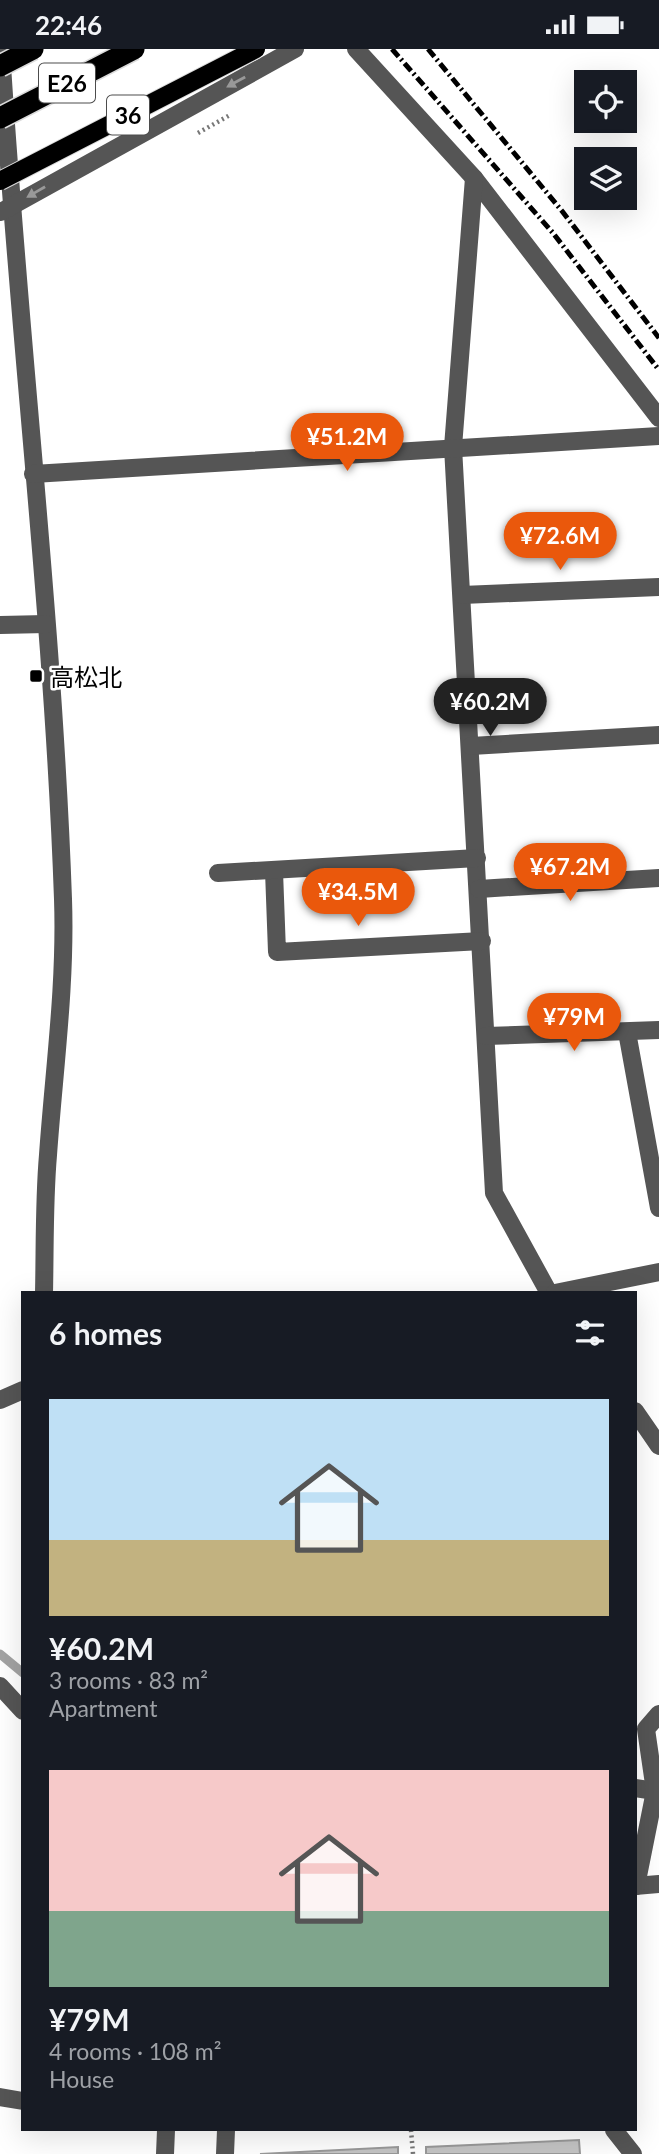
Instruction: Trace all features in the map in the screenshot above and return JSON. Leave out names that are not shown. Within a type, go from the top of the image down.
[{"type":"highway","name":"E26","points":[[0,66],[33,49]]},
{"type":"highway","name":"E26","points":[[0,118],[134,49]]},
{"type":"main road","name":"36","points":[[0,181],[256,49]]},
{"type":"street","points":[[1,49],[5,209],[46,624],[63,902],[62,992],[47,1161],[44,1291]]},
{"type":"street","points":[[5,209],[295,49]]},
{"type":"street","points":[[356,49],[474,178],[659,418]]},
{"type":"street","points":[[474,178],[453,446],[480,890],[494,1193],[548,1291]]},
{"type":"street","points":[[33,474],[453,446],[659,436]]},
{"type":"street","points":[[462,595],[659,587]]},
{"type":"street","points":[[0,625],[46,624]]},
{"type":"street","points":[[471,746],[659,735]]},
{"type":"street","points":[[218,873],[477,859]]},
{"type":"street","points":[[274,871],[277,952],[482,941]]},
{"type":"street","points":[[480,890],[659,879]]},
{"type":"street","points":[[486,1036],[659,1030]]},
{"type":"street","points":[[627,1032],[659,1208]]},
{"type":"street","points":[[565,1291],[659,1272]]},
{"type":"street","points":[[0,1399],[21,1391]]},
{"type":"street","points":[[637,1414],[659,1446]]},
{"type":"street","points":[[0,1686],[21,1709]]},
{"type":"street","points":[[637,1881],[655,1791],[646,1729],[659,1714]]},
{"type":"street","points":[[637,1789],[655,1791]]},
{"type":"street","points":[[637,1886],[659,1884]]},
{"type":"street","points":[[0,2097],[21,2101]]},
{"type":"street","points":[[165,2154],[166,2131]]},
{"type":"street","points":[[225,2154],[226,2131]]},
{"type":"street","points":[[615,2131],[632,2154]]},
{"type":"path","points":[[411,2131],[413,2154]]},
{"type":"building","points":[[579,2140],[580,2154],[426,2154],[426,2147]]},
{"type":"building","points":[[398,2147],[398,2154],[260,2154]]},
{"type":"waterway","points":[[0,1654],[21,1671]]},
{"type":"railway","points":[[392,49],[553,233],[659,370]]},
{"type":"railway","points":[[428,49],[562,211],[659,338]]},
{"type":"place","name":"高松北","points":[[36,676]]}]
